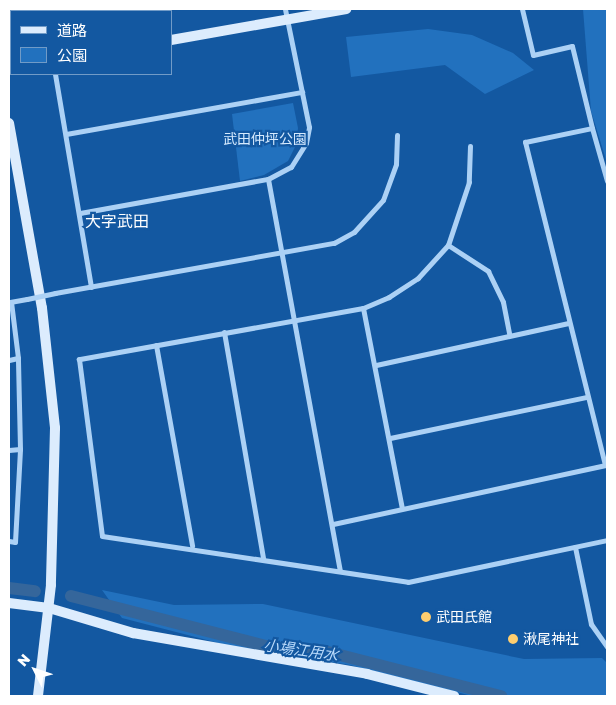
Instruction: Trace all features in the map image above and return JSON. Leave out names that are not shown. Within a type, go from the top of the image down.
[{"type":"street","points":[[172,40],[287,14],[346,9]]},
{"type":"street","points":[[522,9],[533,55],[572,46],[607,181]]},
{"type":"street","points":[[80,213],[268,179],[291,167],[306,143],[302,92],[287,14]]},
{"type":"street","points":[[55,75],[91,287]]},
{"type":"street","points":[[66,134],[302,92]]},
{"type":"street","points":[[9,123],[42,308],[54,408],[57,483],[49,608],[38,696]]},
{"type":"street","points":[[333,524],[606,465],[586,397],[525,142],[592,128]]},
{"type":"street","points":[[9,541],[15,542],[20,448],[18,358],[10,302],[283,255],[334,243],[369,218],[391,183],[397,135]]},
{"type":"street","points":[[470,146],[470,182],[448,245],[418,278],[363,308],[79,359],[102,536],[192,546],[408,582],[607,540]]},
{"type":"street","points":[[268,179],[296,321],[340,570]]},
{"type":"street","points":[[448,245],[492,277],[509,334]]},
{"type":"street","points":[[363,308],[376,365],[402,508]]},
{"type":"street","points":[[376,365],[509,334],[568,323]]},
{"type":"street","points":[[224,332],[263,558]]},
{"type":"street","points":[[156,345],[192,546]]},
{"type":"street","points":[[9,360],[18,358]]},
{"type":"street","points":[[390,438],[586,397]]},
{"type":"street","points":[[9,450],[20,448]]},
{"type":"street","points":[[575,547],[591,624],[607,647]]},
{"type":"street","points":[[9,603],[49,608],[134,633],[367,674],[454,696]]},
{"type":"green space","points":[[583,9],[607,9],[607,163],[591,111]]},
{"type":"green space","points":[[428,29],[472,35],[513,53],[534,70],[485,94],[445,65],[351,77],[346,37]]},
{"type":"green space","name":"武田仲坪公園","points":[[293,103],[298,128],[296,145],[288,161],[264,175],[240,181],[232,114]]},
{"type":"green space","points":[[102,590],[174,605],[263,604],[524,659],[602,658],[607,663],[607,696],[472,696],[350,665],[230,646],[122,618]]},
{"type":"waterway","name":"小場江用水","points":[[9,588],[35,591]]},
{"type":"waterway","name":"小場江用水","points":[[71,596],[274,648],[324,651],[501,696]]},
{"type":"place","name":"武田氏館","points":[[426,617]]},
{"type":"place","name":"湫尾神社","points":[[513,639]]},
{"type":"district","name":"大字武田","points":[[117,221]]}]
